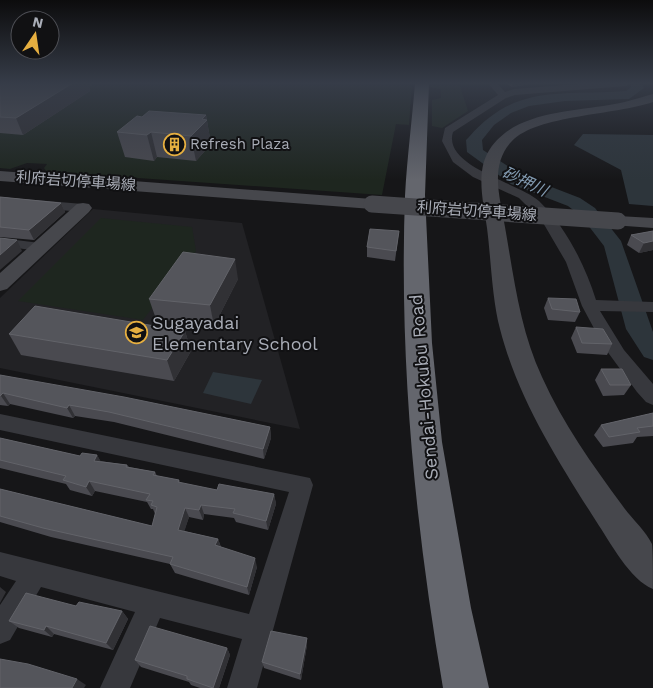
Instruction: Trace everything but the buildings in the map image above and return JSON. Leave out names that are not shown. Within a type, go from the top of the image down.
[{"type":"highway","name":"Sendai-Hokubu Road","points":[[421,115],[415,254],[418,343],[426,432],[450,608],[466,688]]},
{"type":"main road","points":[[568,115],[534,123],[510,135],[499,146],[490,171],[511,328],[529,377],[564,447],[620,530],[653,572]]},
{"type":"main road","name":"利府岩切停車場線","points":[[0,176],[300,200]]},
{"type":"main road","name":"利府岩切停車場線","points":[[0,184],[140,194],[372,204],[653,223]]},
{"type":"main road","points":[[0,284],[83,208]]},
{"type":"street","points":[[473,115],[449,130],[446,135],[454,157],[466,169],[490,171],[534,203],[573,260],[598,305],[630,371],[653,397]]},
{"type":"street","points":[[0,202],[83,208]]},
{"type":"street","points":[[0,242],[40,247]]},
{"type":"street","points":[[598,305],[649,307]]},
{"type":"street","points":[[0,422],[302,485],[242,688]]},
{"type":"street","points":[[0,564],[258,630]]},
{"type":"street","points":[[0,630],[36,573]]},
{"type":"street","points":[[115,688],[153,603]]},
{"type":"shaded area","points":[[0,115],[410,115],[409,125],[396,124],[382,195],[52,172],[46,171],[44,168],[47,164],[27,163],[10,169],[0,168]]},
{"type":"shaded area","points":[[432,115],[462,115],[442,128],[432,126]]},
{"type":"shaded area","points":[[583,134],[653,135],[653,206],[629,204],[621,170],[574,145]]},
{"type":"shaded area","name":"Sugayadai Elementary School","points":[[93,209],[242,223],[300,429],[0,368],[0,298]]},
{"type":"shaded area","points":[[101,218],[192,227],[196,251],[143,320],[18,301]]},
{"type":"shaded area","points":[[213,372],[262,380],[251,404],[203,393]]},
{"type":"waterway","name":"砂押川","points":[[499,115],[489,122],[474,140],[475,152],[517,180],[574,202],[588,212],[614,245],[638,329],[653,351]]},
{"type":"place","name":"Refresh Plaza","points":[[174,144]]},
{"type":"place","name":"Sugayadai Elementary School","points":[[136,333]]}]
